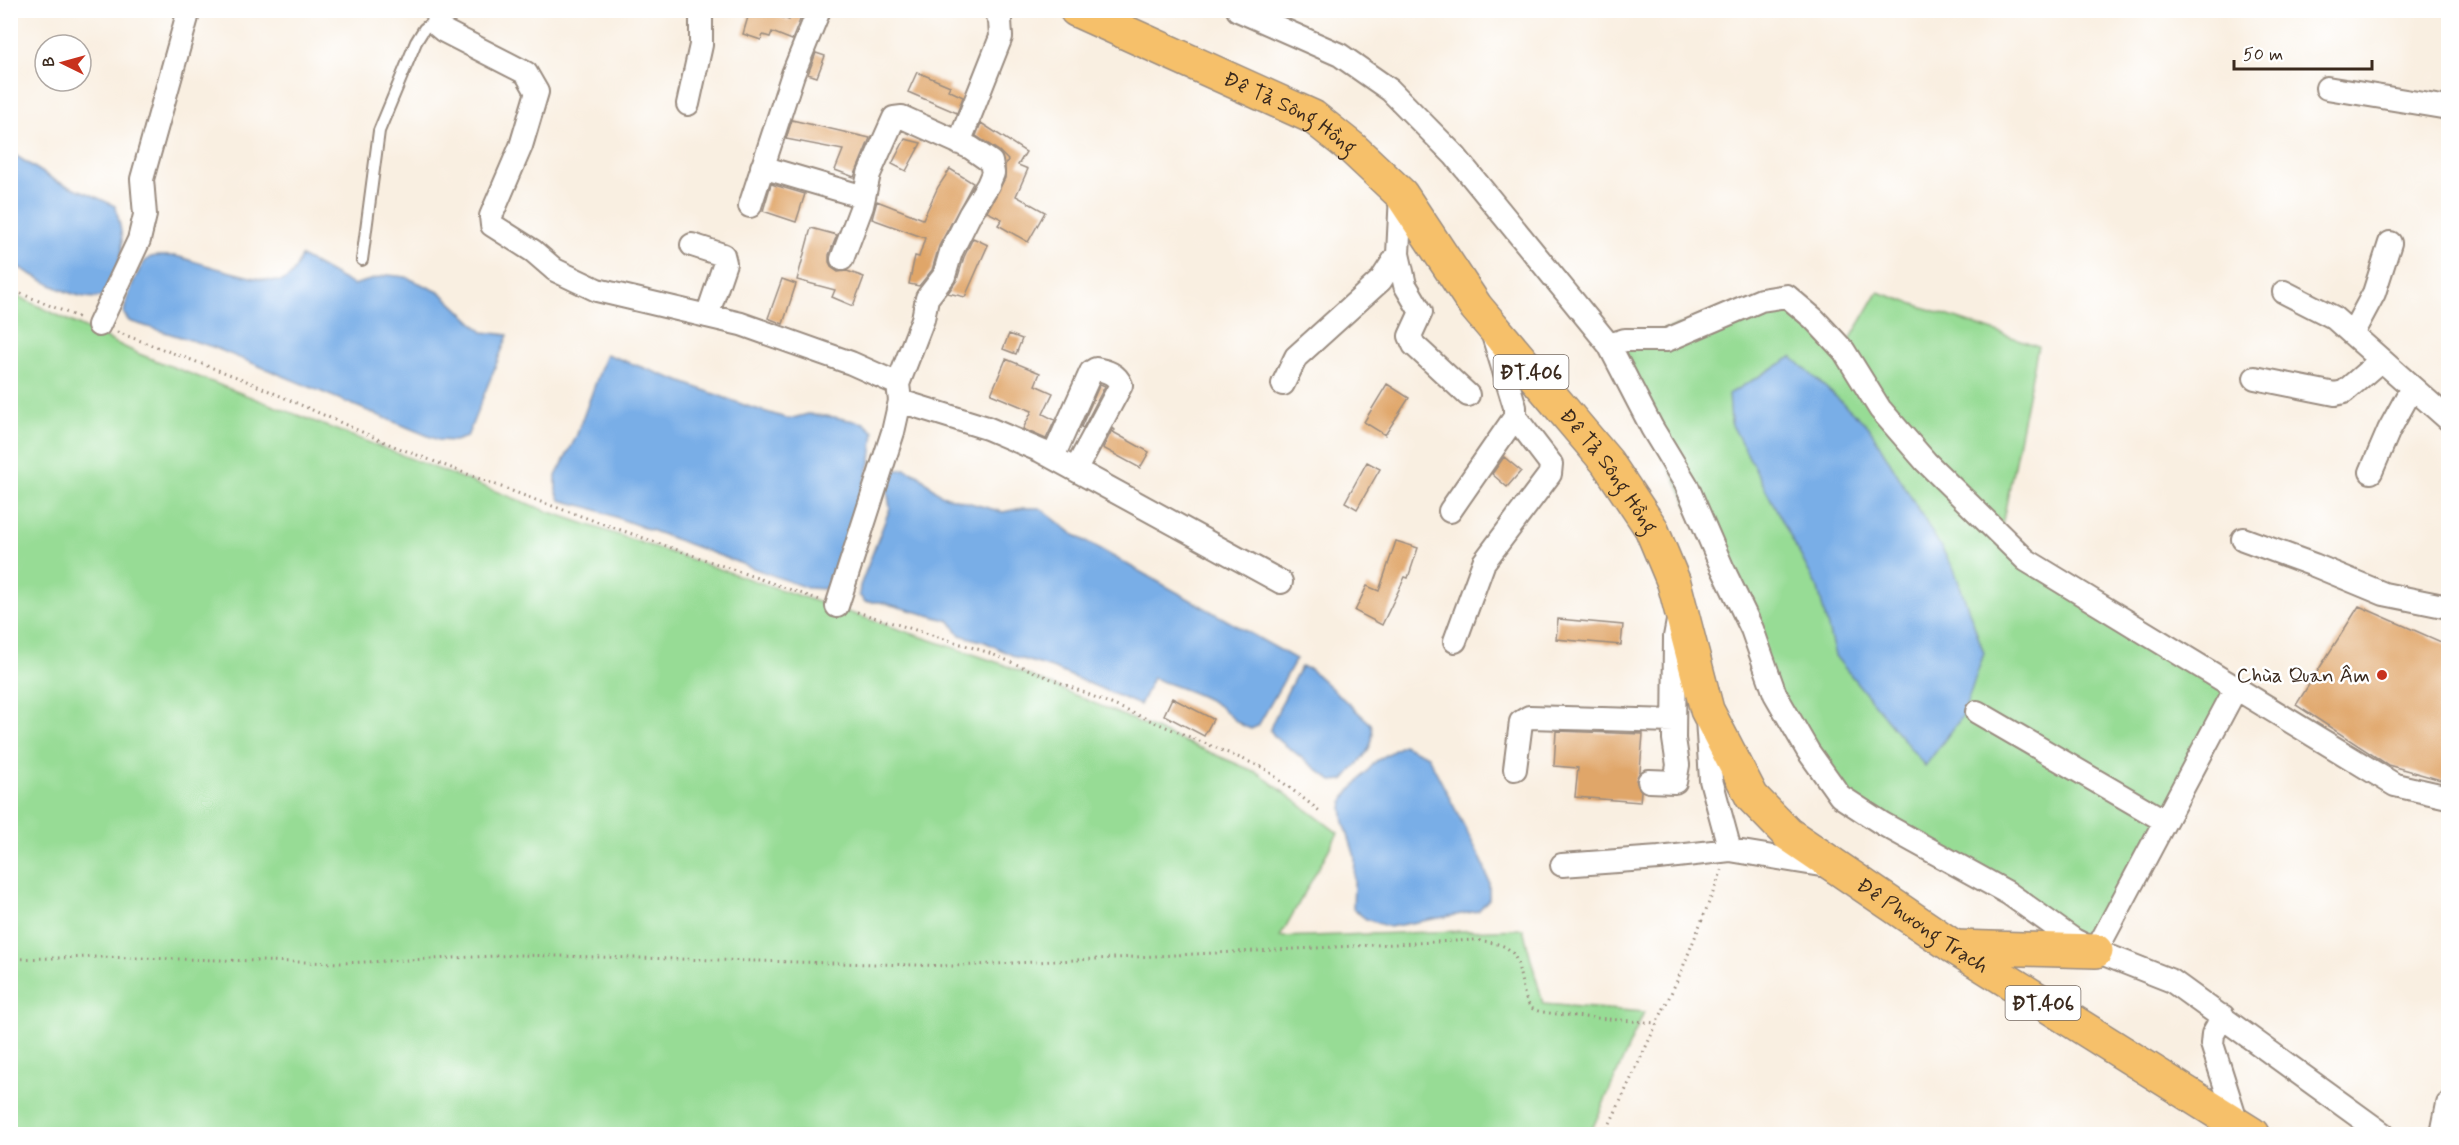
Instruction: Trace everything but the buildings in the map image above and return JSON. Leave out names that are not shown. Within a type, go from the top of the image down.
[{"type":"main road","name":"Đê Tả Sông Hồng","points":[[1076,10],[1314,117],[1352,148],[1401,194],[1476,307],[1613,472],[1651,528],[1674,583],[1707,710],[1752,797],[1788,834],[1837,868]]},
{"type":"main road","name":"Đê Phương Trạch","points":[[1837,868],[1954,947],[2250,1131]]},
{"type":"main road","points":[[1954,947],[2096,951]]},
{"type":"street","points":[[99,326],[139,240],[145,215],[142,179],[189,10]]},
{"type":"street","points":[[688,104],[701,45],[701,10]]},
{"type":"street","points":[[750,206],[793,74],[819,10]]},
{"type":"street","points":[[958,142],[1001,37],[1000,20],[995,10]]},
{"type":"street","points":[[1238,10],[1341,55],[1390,90],[1455,156],[1609,345],[1652,428],[1686,484],[1752,629],[1775,694],[1808,751],[1840,796],[1883,824],[2008,893],[2074,940],[2172,981],[2383,1134]]},
{"type":"street","points":[[436,15],[438,26],[460,41],[508,62],[526,73],[537,92],[520,146],[491,216],[492,225],[533,251],[555,270],[597,290],[741,324],[790,340],[899,392],[1053,457],[1281,582]]},
{"type":"street","points":[[2327,88],[2448,108]]},
{"type":"street","points":[[837,606],[893,432],[899,392],[923,319],[927,298],[944,276],[951,252],[993,173],[991,162],[983,154],[958,142],[902,117],[894,118],[869,174],[864,197],[842,259]]},
{"type":"street","points":[[762,167],[864,197]]},
{"type":"street","points":[[1401,194],[1398,254],[1405,285],[1420,312],[1410,336],[1414,345],[1467,395]]},
{"type":"street","points":[[2352,334],[2374,293],[2391,243]]},
{"type":"street","points":[[692,245],[723,255],[725,263],[707,316]]},
{"type":"street","points":[[1283,384],[1296,357],[1381,280],[1398,254]]},
{"type":"street","points":[[2284,292],[2333,316],[2448,419]]},
{"type":"street","points":[[1609,345],[1625,340],[1667,340],[1761,300],[1787,296],[1814,319],[1844,351],[1880,409],[1926,462],[2026,560],[2395,785],[2448,796]]},
{"type":"street","points":[[1450,511],[1515,417],[1515,407],[1490,324]]},
{"type":"street","points":[[2255,378],[2335,394],[2344,392],[2381,360]]},
{"type":"street","points":[[1053,457],[1091,372],[1096,369],[1108,372],[1118,378],[1121,385],[1076,469]]},
{"type":"street","points":[[2371,472],[2389,430],[2412,388]]},
{"type":"street","points":[[1455,641],[1484,562],[1550,474],[1551,464],[1515,417]]},
{"type":"street","points":[[2243,539],[2384,594],[2448,607]]},
{"type":"street","points":[[1648,781],[1675,782],[1678,765],[1674,739],[1675,637],[1681,608]]},
{"type":"street","points":[[2096,951],[2236,688]]},
{"type":"street","points":[[1707,710],[1711,780],[1730,850]]},
{"type":"street","points":[[1977,712],[2165,821]]},
{"type":"street","points":[[1515,769],[1521,722],[1529,717],[1674,722]]},
{"type":"street","points":[[1562,865],[1730,850],[1837,868]]},
{"type":"street","points":[[2223,1016],[2213,1034],[2212,1044],[2250,1131]]},
{"type":"street","points":[[2442,1134],[2448,1104]]},
{"type":"lane","points":[[362,260],[379,131],[416,42],[436,15]]},
{"type":"path","points":[[10,289],[99,326],[242,379],[396,447],[541,501],[837,606],[987,652],[1264,768],[1321,812]]},
{"type":"path","points":[[1605,1134],[1681,972],[1730,850]]},
{"type":"path","points":[[10,959],[97,957],[342,963],[518,955],[955,966],[1475,940],[1494,942],[1509,948],[1518,961],[1527,1003],[1534,1010],[1544,1013],[1656,1023]]},
{"type":"green space","points":[[1878,292],[2038,346],[2000,535],[2236,688],[2096,951],[1840,796],[1808,751],[1609,345],[1787,296],[1844,350]]},
{"type":"green space","points":[[11,293],[139,354],[547,511],[1002,664],[1258,773],[1338,833],[1280,937],[1523,929],[1543,1004],[1644,1012],[1590,1134],[11,1134]]},
{"type":"water","points":[[10,152],[56,181],[115,206],[121,233],[121,252],[115,272],[103,296],[93,298],[69,293],[11,263]]},
{"type":"water","points":[[176,256],[246,276],[281,281],[294,271],[301,256],[353,285],[388,275],[406,277],[441,293],[483,332],[508,335],[467,437],[455,441],[438,440],[213,347],[129,321],[124,314],[125,308],[133,282],[146,260],[151,257]]},
{"type":"water","points":[[606,354],[747,406],[789,419],[808,414],[834,417],[864,423],[874,432],[871,460],[834,584],[824,589],[807,588],[591,508],[560,500],[556,490],[556,476],[576,437]]},
{"type":"water","points":[[1792,357],[1869,427],[1954,569],[1984,653],[1962,717],[1925,766],[1835,656],[1818,589],[1731,423],[1729,394]]},
{"type":"water","points":[[905,469],[919,475],[941,495],[1003,512],[1023,508],[1040,508],[1073,534],[1296,659],[1258,726],[1251,729],[1246,727],[1209,700],[1153,678],[1140,705],[1052,668],[1016,657],[985,642],[960,635],[950,621],[880,602],[865,602],[859,595],[860,586],[890,508],[886,483],[893,471]]},
{"type":"water","points":[[1301,667],[1310,669],[1371,724],[1373,732],[1369,747],[1344,780],[1332,781],[1275,737],[1270,730]]},
{"type":"water","points":[[1403,745],[1428,756],[1483,863],[1489,882],[1489,899],[1478,911],[1389,927],[1366,919],[1353,909],[1355,857],[1342,808],[1344,798],[1376,761]]},
{"type":"place","name":"Chùa Quan Âm","points":[[2382,675]]}]
